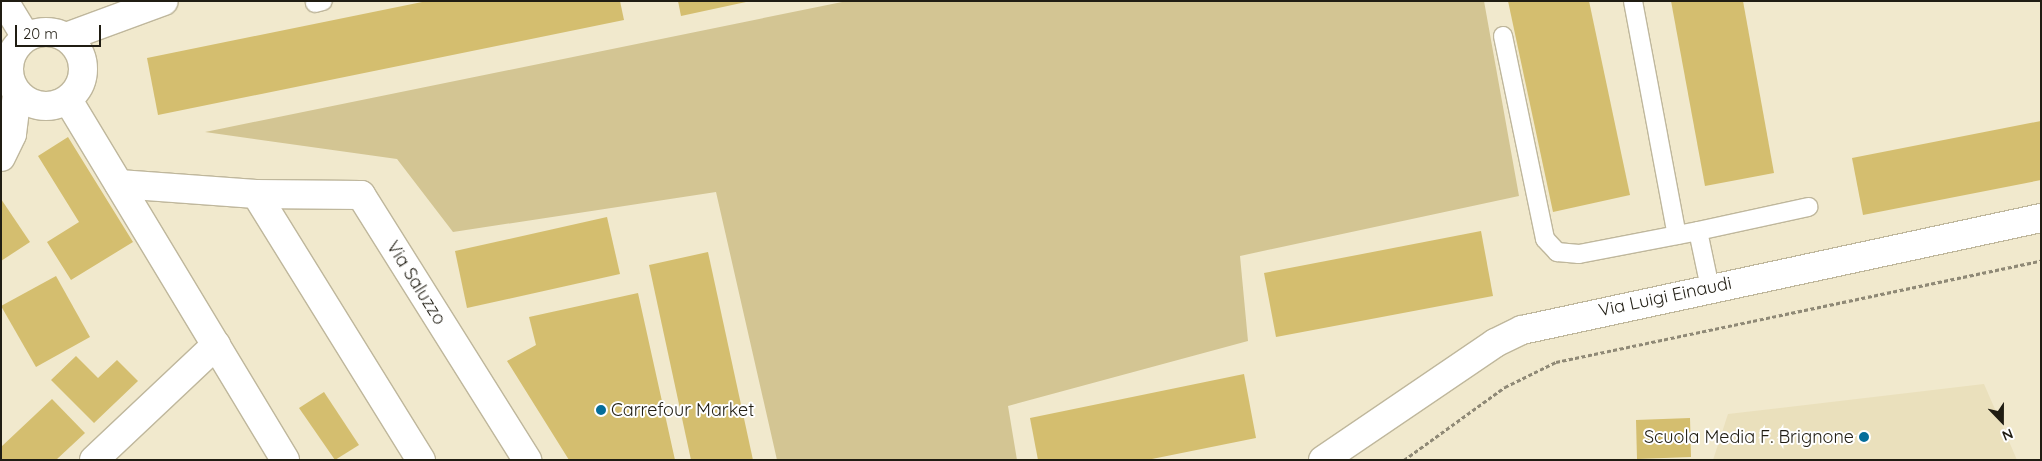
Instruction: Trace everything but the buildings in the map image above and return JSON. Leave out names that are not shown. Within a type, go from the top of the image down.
[{"type":"street","points":[[4,1],[26,37]]},
{"type":"street","points":[[66,37],[164,1]]},
{"type":"street","points":[[1,157],[12,134],[16,94],[9,79],[8,63],[14,48],[26,37],[46,31],[66,37],[79,51],[84,68],[79,86],[68,100],[50,107],[32,104],[16,94]]},
{"type":"street","points":[[68,100],[285,460]]},
{"type":"street","name":"Via Saluzzo","points":[[119,184],[256,194],[361,195],[527,460]]},
{"type":"street","points":[[256,194],[421,460]]},
{"type":"street","name":"Via Luigi Einaudi","points":[[1323,460],[1515,333],[1541,324],[2041,218]]},
{"type":"street","points":[[94,460],[216,345]]},
{"type":"lane","points":[[1633,1],[1676,235]]},
{"type":"lane","points":[[1503,36],[1545,239],[1557,252],[1578,254],[1808,207]]},
{"type":"lane","points":[[1698,231],[1710,288]]},
{"type":"path","points":[[1404,460],[1505,387],[1556,362],[2041,261]]},
{"type":"shaded area","points":[[847,1],[1484,1],[1519,196],[1240,256],[1248,341],[1008,406],[1017,460],[777,460],[716,192],[453,232],[397,159],[205,132]]},
{"type":"shaded area","name":"Scuola Media F. Brignone","points":[[1984,384],[2017,460],[1713,460],[1728,414]]},
{"type":"place","name":"Carrefour Market","points":[[601,410]]},
{"type":"place","name":"Scuola Media F. Brignone","points":[[1864,437]]}]
